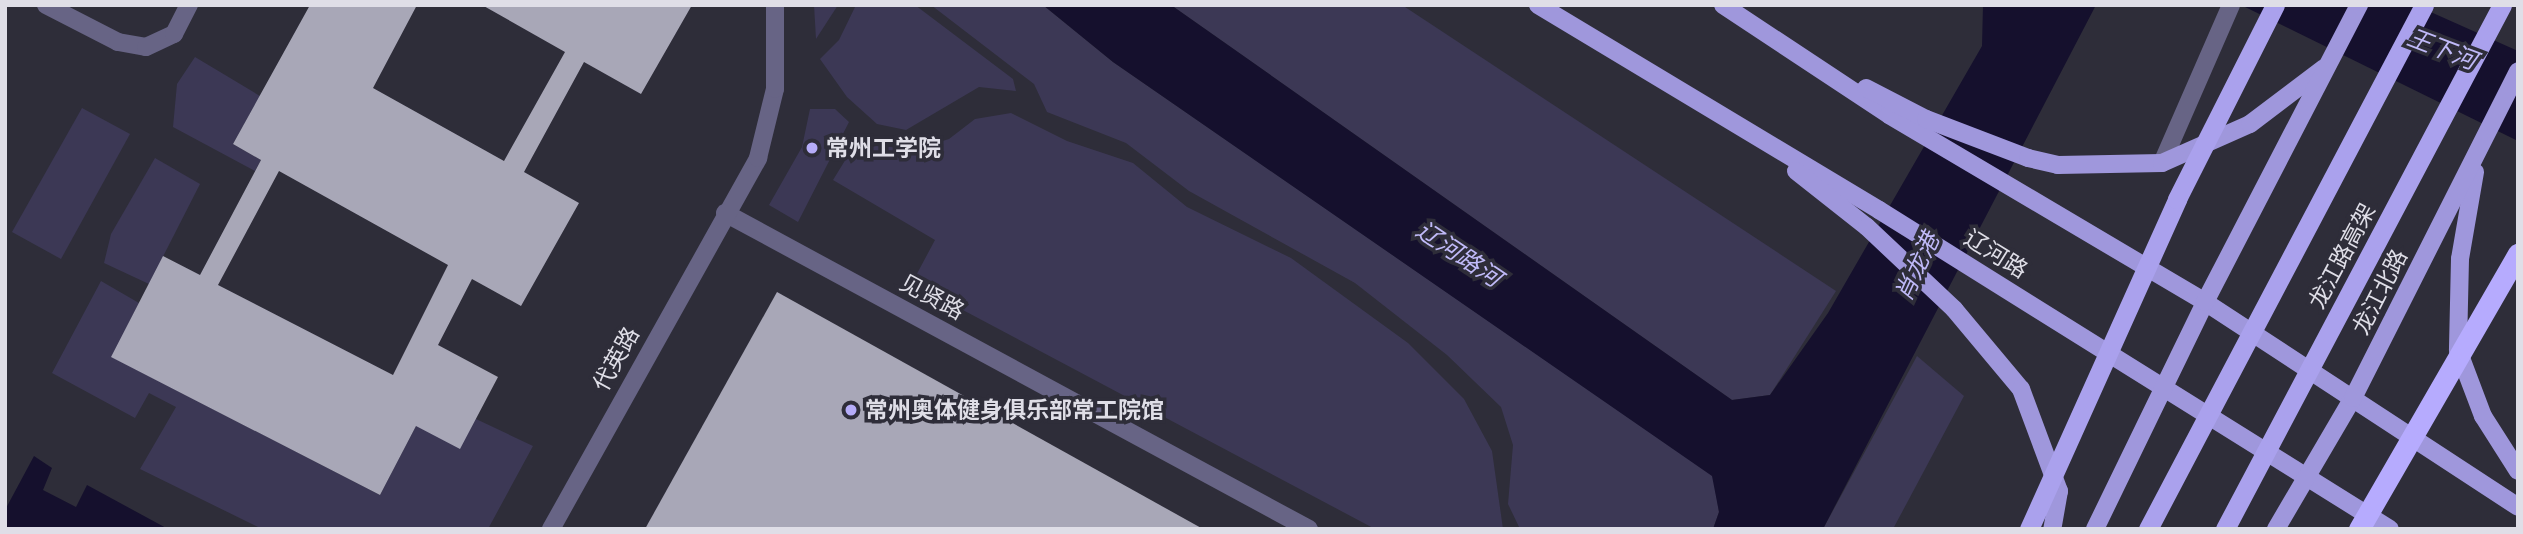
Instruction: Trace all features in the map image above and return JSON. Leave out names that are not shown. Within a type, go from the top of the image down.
[{"type":"highway","points":[[2029,529],[2177,199],[2275,5]]},
{"type":"highway","name":"龙江路高架","points":[[2148,529],[2424,5]]},
{"type":"highway","name":"龙江路高架","points":[[2225,529],[2502,5]]},
{"type":"highway","points":[[2359,529],[2518,254]]},
{"type":"main road","name":"辽河路","points":[[1538,5],[1879,210],[2390,529]]},
{"type":"main road","points":[[1723,5],[1789,49],[1921,126],[2010,187],[2205,302],[2518,508]]},
{"type":"main road","points":[[2095,529],[2205,302],[2359,5]]},
{"type":"main road","points":[[1921,126],[2058,165],[2162,163],[2250,124],[2324,68]]},
{"type":"main road","name":"龙江北路","points":[[2276,529],[2353,398],[2518,71]]},
{"type":"main road","points":[[1740,127],[1867,227],[1954,309],[2021,389],[2059,491],[2052,529]]},
{"type":"main road","points":[[2478,153],[2460,258],[2458,350],[2483,416],[2518,471]]},
{"type":"lane","points":[[46,5],[118,42],[146,47],[174,34],[189,5]]},
{"type":"lane","points":[[724,213],[758,158],[775,89],[775,5]]},
{"type":"lane","points":[[2162,163],[2229,8]]},
{"type":"lane","name":"代英路","points":[[551,529],[724,213]]},
{"type":"lane","name":"见贤路","points":[[724,213],[1309,529]]},
{"type":"shaded area","points":[[814,5],[838,5],[816,39]]},
{"type":"shaded area","points":[[856,5],[915,5],[1013,79],[1016,91],[979,87],[906,130],[877,124],[847,97],[820,59],[839,40]]},
{"type":"shaded area","points":[[931,5],[1043,5],[1113,62],[1713,476],[1719,512],[1713,529],[1520,529],[1508,504],[1513,445],[1501,407],[1447,355],[1355,283],[1189,191],[1126,143],[1047,112],[1034,84]]},
{"type":"shaded area","points":[[1171,5],[1402,5],[1836,291],[1770,395],[1732,400]]},
{"type":"shaded area","points":[[195,57],[260,96],[233,144],[261,160],[255,171],[173,127],[177,84]]},
{"type":"shaded area","points":[[82,108],[130,134],[61,259],[12,232]]},
{"type":"shaded area","points":[[810,109],[835,109],[849,122],[798,222],[769,205],[802,147]]},
{"type":"shaded area","points":[[1011,113],[1067,141],[1133,163],[1187,207],[1291,258],[1408,343],[1464,399],[1492,451],[1503,529],[1375,529],[912,283],[935,240],[833,180],[849,154],[876,146],[917,149],[949,139],[975,119]]},
{"type":"shaded area","points":[[155,158],[200,184],[149,284],[104,263],[111,234]]},
{"type":"shaded area","points":[[101,281],[139,303],[112,357],[380,495],[416,426],[476,419],[533,446],[488,529],[262,529],[140,469],[176,407],[149,393],[135,418],[52,373]]},
{"type":"shaded area","points":[[1917,356],[1964,396],[1893,529],[1823,529]]},
{"type":"water","points":[[1043,5],[1171,5],[1732,400],[1770,395],[1828,313],[1982,46],[1983,5],[2096,5],[1823,529],[1713,529],[1719,512],[1712,476],[1113,62]]},
{"type":"water","name":"王下河","points":[[2241,5],[2415,5],[2518,51],[2518,141]]},
{"type":"water","points":[[34,456],[52,468],[43,490],[76,507],[87,485],[168,529],[5,529],[5,510]]},
{"type":"building","points":[[310,5],[417,5],[373,88],[504,161],[565,52],[482,5],[692,5],[641,94],[584,62],[524,172],[579,203],[521,306],[472,279],[438,345],[498,377],[460,449],[416,426],[380,495],[111,357],[163,256],[200,275],[261,160],[233,144]],"holes":[[[279,171],[448,265],[393,375],[218,285]]]},
{"type":"building","name":"常州奥体健身俱乐部常工院馆","points":[[777,292],[1203,529],[645,529]]},
{"type":"place","name":"常州工学院","points":[[812,148]]},
{"type":"place","name":"常州奥体健身俱乐部常工院馆","points":[[851,410]]},
{"type":"water label","name":"辽河路河","points":[[1459,254]]},
{"type":"water label","name":"肖龙港","points":[[1917,267]]}]
